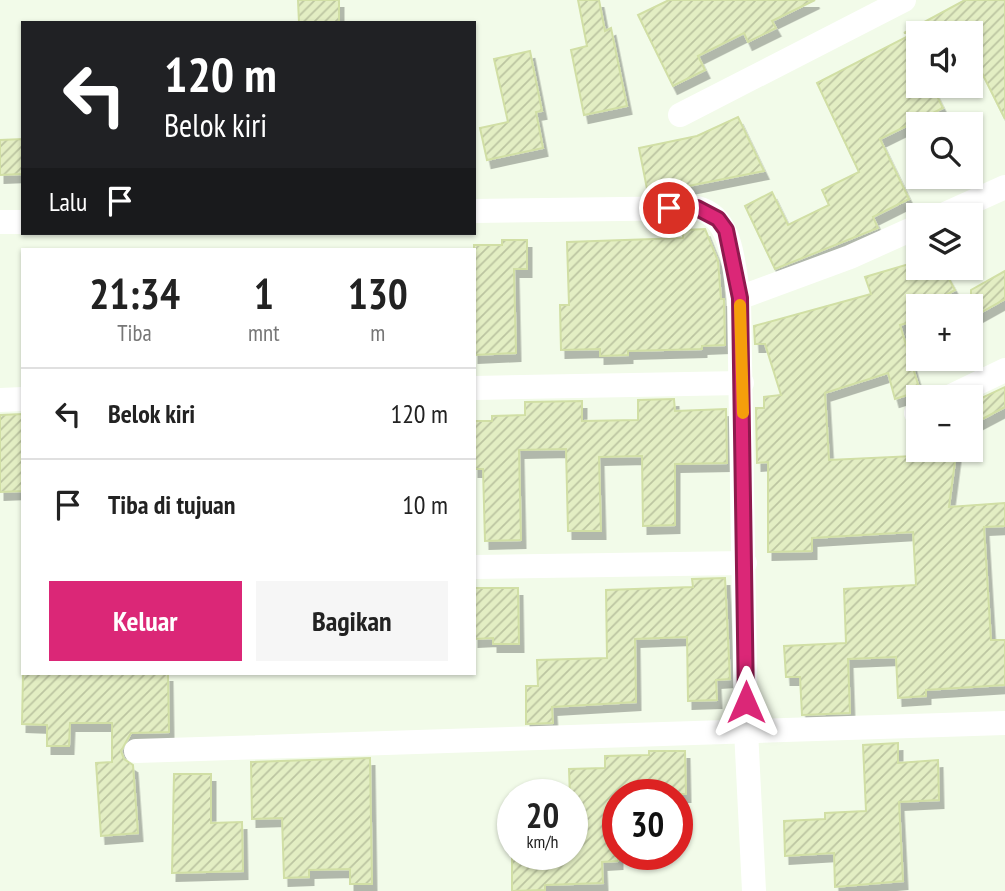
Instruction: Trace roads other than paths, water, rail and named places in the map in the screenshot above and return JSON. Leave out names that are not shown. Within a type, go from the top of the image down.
[{"type":"street","points":[[680,115],[904,0]]},
{"type":"street","points":[[970,203],[1005,187]]},
{"type":"street","points":[[476,211],[697,208],[707,210],[726,230],[740,298],[746,730],[754,891]]},
{"type":"street","points":[[0,222],[21,222]]},
{"type":"street","points":[[740,298],[850,257],[906,232]]},
{"type":"street","points":[[974,385],[1005,370]]},
{"type":"street","points":[[476,388],[742,383]]},
{"type":"street","points":[[0,400],[21,400]]},
{"type":"street","points":[[476,566],[745,563]]},
{"type":"street","points":[[136,751],[1005,723]]}]
